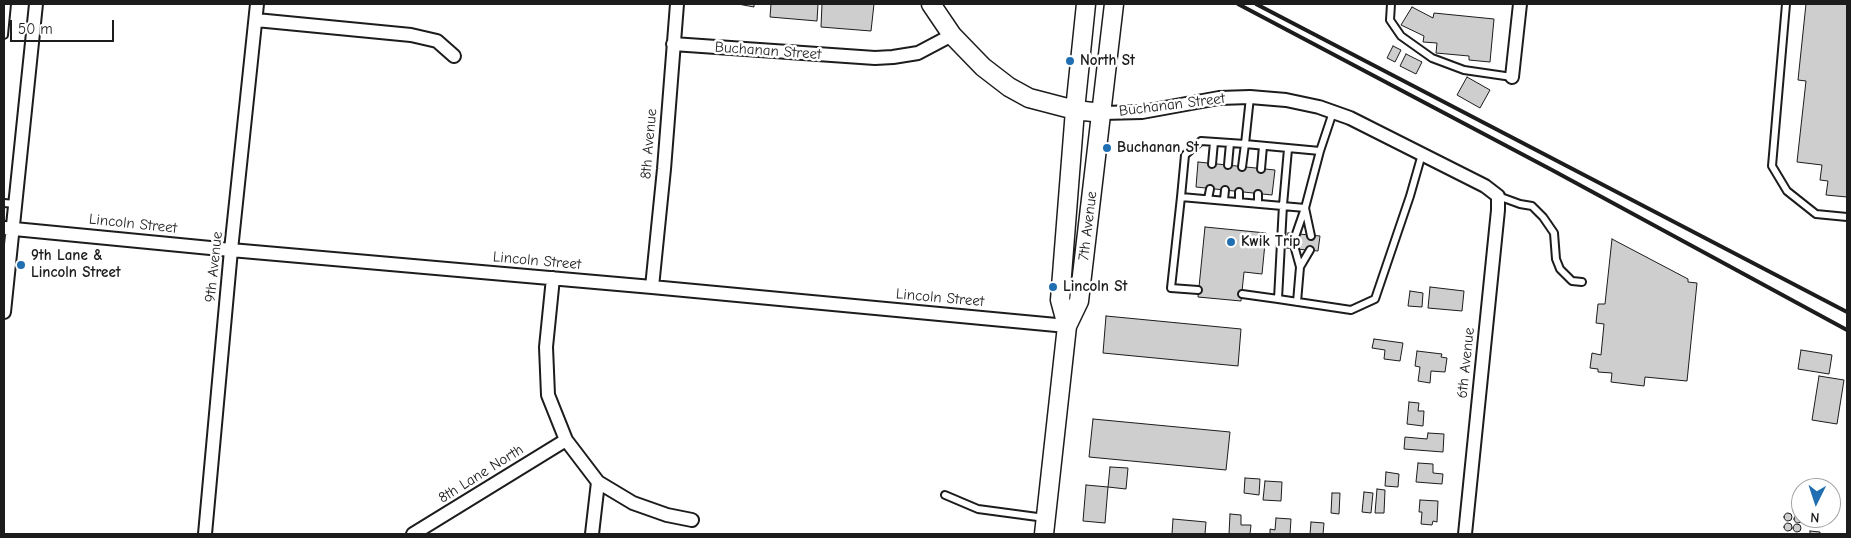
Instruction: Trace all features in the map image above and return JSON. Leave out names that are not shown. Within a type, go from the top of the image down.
[{"type":"street","points":[[4,312],[9,203],[36,4]]},
{"type":"street","name":"9th Avenue","points":[[205,534],[257,4]]},
{"type":"street","name":"8th Avenue","points":[[652,287],[664,169],[677,4]]},
{"type":"street","points":[[931,4],[952,35]]},
{"type":"street","points":[[1067,326],[1060,300],[1075,110],[1086,4]]},
{"type":"street","name":"7th Avenue","points":[[1045,526],[1067,326],[1079,301],[1114,4]]},
{"type":"street","points":[[1512,77],[1520,4]]},
{"type":"street","points":[[256,20],[411,35],[437,41],[454,56]]},
{"type":"street","name":"Buchanan Street","points":[[673,44],[893,58],[918,53],[952,35],[983,67],[1009,87],[1029,98],[1075,110],[1102,114],[1142,112],[1219,98],[1250,97],[1286,100],[1350,118],[1485,186],[1498,196]]},
{"type":"street","name":"6th Avenue","points":[[1465,534],[1498,196]]},
{"type":"street","name":"Lincoln Street","points":[[8,228],[1067,326]]},
{"type":"street","points":[[553,278],[546,347],[548,395],[566,440],[598,482],[633,503],[667,515],[692,520]]},
{"type":"street","name":"8th Lane North","points":[[413,534],[566,440]]},
{"type":"street","points":[[592,534],[598,482]]},
{"type":"lane","points":[[4,35],[7,4]]},
{"type":"lane","points":[[1391,4],[1390,20],[1401,36],[1432,58],[1464,70],[1512,77]]},
{"type":"lane","points":[[1512,4],[1520,4]]},
{"type":"lane","points":[[1786,4],[1772,166],[1788,191],[1816,214],[1847,217]]},
{"type":"lane","points":[[1242,167],[1250,97]]},
{"type":"lane","points":[[1296,234],[1306,208],[1332,112]]},
{"type":"lane","points":[[1198,290],[1171,288],[1185,155],[1201,140],[1320,151]]},
{"type":"lane","points":[[1212,164],[1214,142]]},
{"type":"lane","points":[[1228,165],[1230,143]]},
{"type":"lane","points":[[1261,169],[1263,146]]},
{"type":"lane","points":[[1278,299],[1288,149]]},
{"type":"lane","points":[[1242,294],[1351,310],[1375,299],[1410,196],[1422,154]]},
{"type":"lane","points":[[1208,199],[1210,189]]},
{"type":"lane","points":[[1224,200],[1225,190]]},
{"type":"lane","points":[[1239,192],[1239,202]]},
{"type":"lane","points":[[1258,194],[1258,203]]},
{"type":"lane","points":[[1181,196],[1306,208]]},
{"type":"lane","points":[[1498,196],[1532,206],[1554,233],[1556,259],[1560,270],[1572,281],[1582,282]]},
{"type":"lane","points":[[1306,208],[1311,236]]},
{"type":"lane","points":[[1295,249],[1300,267],[1297,302]]},
{"type":"lane","points":[[1300,267],[1310,250]]},
{"type":"lane","points":[[945,495],[978,509],[1045,526]]},
{"type":"building","points":[[738,4],[754,4],[754,7]]},
{"type":"building","points":[[771,4],[818,4],[817,21],[770,17]]},
{"type":"building","points":[[822,4],[874,4],[871,31],[821,27]]},
{"type":"building","points":[[1806,4],[1847,4],[1847,197],[1826,195],[1828,181],[1820,180],[1822,165],[1797,162],[1806,81],[1798,80]]},
{"type":"building","points":[[1412,7],[1433,18],[1434,13],[1494,19],[1490,62],[1469,60],[1469,56],[1436,53],[1437,43],[1423,42],[1424,36],[1401,25]]},
{"type":"building","points":[[1393,46],[1401,50],[1395,62],[1387,58]]},
{"type":"building","points":[[1406,54],[1422,62],[1416,74],[1400,66]]},
{"type":"building","points":[[1467,77],[1490,90],[1480,108],[1457,95]]},
{"type":"building","points":[[1198,162],[1275,170],[1272,195],[1196,187]]},
{"type":"building","points":[[1205,227],[1266,233],[1262,274],[1244,272],[1241,301],[1198,297]]},
{"type":"building","points":[[1288,233],[1320,236],[1318,251],[1286,248]]},
{"type":"building","points":[[1612,239],[1688,279],[1688,282],[1697,283],[1687,381],[1645,377],[1644,386],[1611,382],[1612,373],[1598,372],[1598,369],[1590,368],[1592,353],[1601,355],[1604,324],[1596,323],[1598,304],[1605,304]]},
{"type":"building","points":[[1430,287],[1464,291],[1462,311],[1428,308]]},
{"type":"building","points":[[1410,291],[1423,293],[1422,307],[1408,306]]},
{"type":"building","points":[[1106,316],[1241,329],[1238,366],[1103,353]]},
{"type":"building","points":[[1374,339],[1403,343],[1400,361],[1384,359],[1385,350],[1372,348]]},
{"type":"building","points":[[1801,350],[1832,355],[1829,374],[1798,369]]},
{"type":"building","points":[[1417,351],[1442,354],[1441,357],[1447,358],[1445,372],[1431,371],[1430,383],[1418,381],[1420,367],[1415,366]]},
{"type":"building","points":[[1819,376],[1844,380],[1837,424],[1812,420]]},
{"type":"building","points":[[1409,402],[1419,403],[1418,411],[1424,411],[1423,426],[1407,424]]},
{"type":"building","points":[[1093,419],[1230,432],[1226,470],[1089,457]]},
{"type":"building","points":[[1428,433],[1444,434],[1443,452],[1404,449],[1405,437],[1427,439]]},
{"type":"building","points":[[1418,463],[1433,464],[1433,473],[1443,474],[1442,484],[1416,482]]},
{"type":"building","points":[[1110,467],[1128,468],[1126,489],[1108,487]]},
{"type":"building","points":[[1386,472],[1399,474],[1398,487],[1385,486]]},
{"type":"building","points":[[1245,478],[1260,479],[1259,495],[1244,493]]},
{"type":"building","points":[[1265,481],[1282,482],[1281,501],[1263,500]]},
{"type":"building","points":[[1086,485],[1108,487],[1105,523],[1083,521]]},
{"type":"building","points":[[1377,489],[1385,490],[1384,513],[1375,513]]},
{"type":"building","points":[[1364,492],[1373,493],[1371,513],[1362,512]]},
{"type":"building","points":[[1332,493],[1340,493],[1339,514],[1331,513]]},
{"type":"building","points":[[1420,500],[1438,501],[1437,522],[1433,521],[1432,525],[1421,524]]},
{"type":"building","points":[[1788,513],[1791,514],[1791,520],[1788,521],[1784,517]]},
{"type":"building","points":[[1230,514],[1241,515],[1241,525],[1251,525],[1250,534],[1229,534]]},
{"type":"building","points":[[1276,518],[1291,519],[1290,534],[1270,534],[1270,529],[1275,530]]},
{"type":"building","points":[[1173,519],[1206,522],[1205,534],[1172,534]]},
{"type":"building","points":[[1311,522],[1324,523],[1323,534],[1310,534]]},
{"type":"building","points":[[1788,523],[1791,524],[1792,528],[1788,531],[1784,527]]},
{"type":"building","points":[[1793,528],[1801,528],[1800,531],[1794,531]]},
{"type":"building","points":[[1810,531],[1820,532],[1820,534],[1810,534]]},
{"type":"railway","points":[[1238,4],[1552,170],[1847,330]]},
{"type":"railway","points":[[1256,4],[1847,312]]},
{"type":"place","name":"North St","points":[[1070,61]]},
{"type":"place","name":"Buchanan St","points":[[1107,148]]},
{"type":"place","name":"Kwik Trip","points":[[1231,242]]},
{"type":"place","name":"9th Lane & Lincoln Street","points":[[21,265]]},
{"type":"place","name":"Lincoln St","points":[[1053,287]]}]
